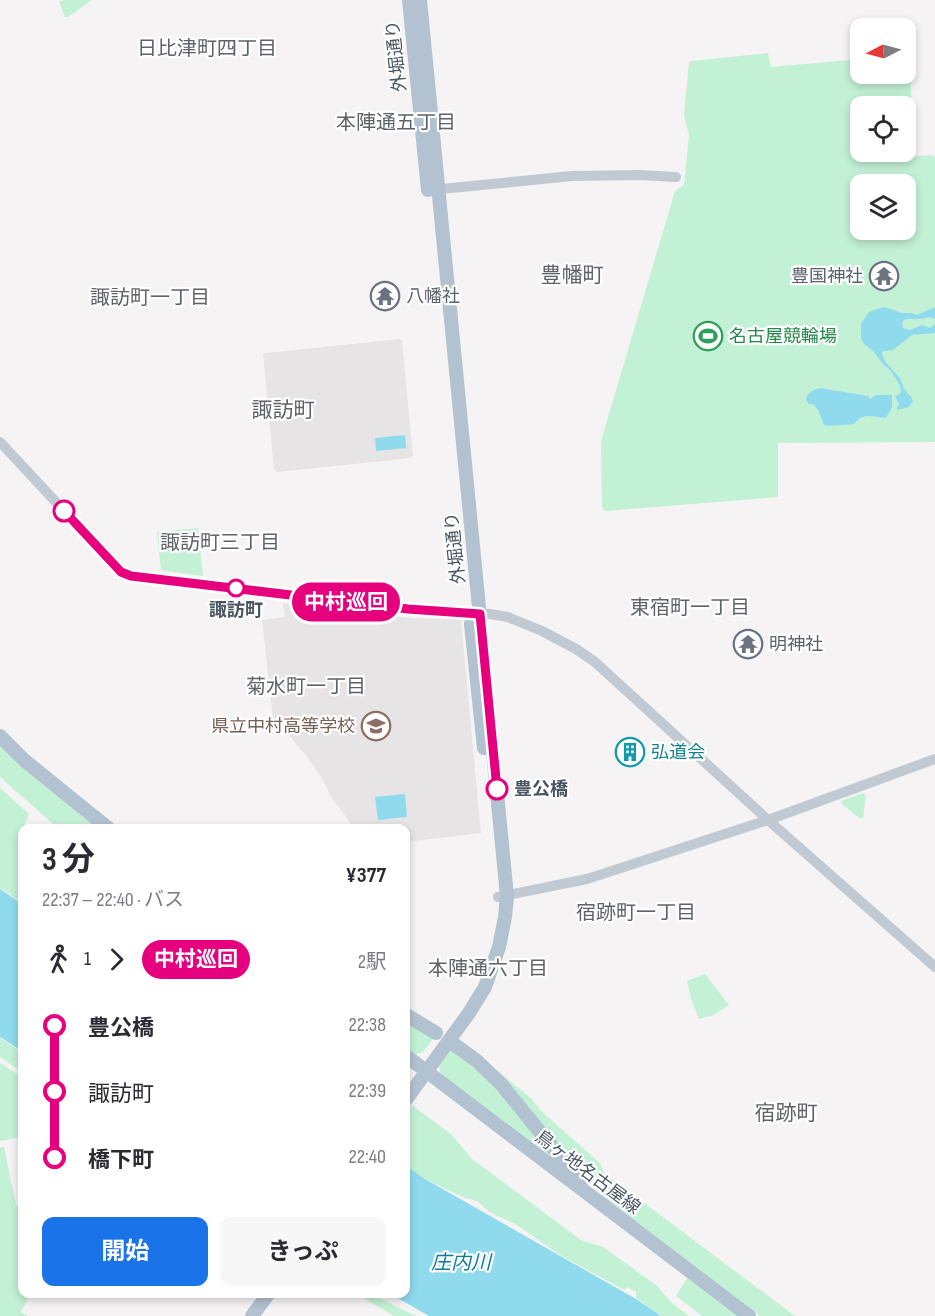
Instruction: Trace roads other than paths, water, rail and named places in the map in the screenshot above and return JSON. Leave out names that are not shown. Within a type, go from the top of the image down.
[{"type":"main road","name":"外堀通り","points":[[409,0],[433,189],[502,896],[491,944],[477,982],[410,1092]]},
{"type":"main road","name":"外堀通り","points":[[420,0],[433,189]]},
{"type":"main road","points":[[0,736],[24,760],[103,824]]},
{"type":"main road","points":[[410,1017],[436,1033]]},
{"type":"main road","points":[[455,1046],[477,1061],[501,1084],[574,1174],[586,1193]]},
{"type":"main road","name":"鳥ヶ地名古屋線","points":[[410,1060],[421,1072],[749,1316]]},
{"type":"main road","name":"外堀通り","points":[[410,1082],[421,1072]]},
{"type":"main road","points":[[241,1316],[254,1298]]},
{"type":"main road","points":[[252,1316],[265,1298]]},
{"type":"street","points":[[433,189],[572,176],[676,177]]},
{"type":"street","points":[[0,442],[121,572],[131,576],[408,609],[508,617],[576,649],[595,662],[768,820],[935,967]]},
{"type":"street","points":[[502,896],[587,879],[768,820],[935,759]]},
{"type":"water","points":[[884,307],[917,315],[935,307],[935,319],[928,317],[907,319],[902,323],[903,328],[910,330],[922,325],[930,328],[935,324],[935,333],[912,335],[893,350],[882,352],[886,362],[913,401],[909,407],[897,410],[899,404],[895,396],[901,393],[900,385],[890,370],[864,344],[861,338],[861,324],[869,312]]},
{"type":"water","points":[[820,388],[868,396],[870,399],[876,395],[892,395],[892,407],[886,418],[868,416],[854,424],[824,425],[818,410],[806,400],[809,393]]},
{"type":"water","points":[[405,435],[406,448],[376,451],[375,438]]},
{"type":"water","points":[[405,794],[407,817],[378,820],[375,797]]},
{"type":"water","points":[[0,889],[18,901],[18,1048],[0,1037]]},
{"type":"water","name":"庄内川","points":[[410,1168],[636,1299],[661,1316],[429,1316],[398,1298],[410,1298]]},
{"type":"place","name":"豊国神社","points":[[884,276]]},
{"type":"place","name":"八幡社","points":[[385,296]]},
{"type":"place","name":"名古屋競輪場","points":[[708,336]]},
{"type":"place","name":"諏訪町","points":[[236,588]]},
{"type":"place","name":"明神社","points":[[748,644]]},
{"type":"place","name":"県立中村高等学校","points":[[376,726]]},
{"type":"place","name":"弘道会","points":[[630,752]]},
{"type":"place","name":"豊公橋","points":[[497,789]]},
{"type":"district","name":"日比津町四丁目","points":[[207,48]]},
{"type":"district","name":"本陣通五丁目","points":[[396,122]]},
{"type":"district","name":"豊幡町","points":[[572,275]]},
{"type":"district","name":"諏訪町一丁目","points":[[150,297]]},
{"type":"district","name":"諏訪町","points":[[283,410]]},
{"type":"district","name":"諏訪町三丁目","points":[[220,542]]},
{"type":"district","name":"東宿町一丁目","points":[[690,607]]},
{"type":"district","name":"菊水町一丁目","points":[[306,686]]},
{"type":"district","name":"宿跡町一丁目","points":[[636,912]]},
{"type":"district","name":"本陣通六丁目","points":[[488,968]]},
{"type":"district","name":"宿跡町","points":[[786,1113]]}]
